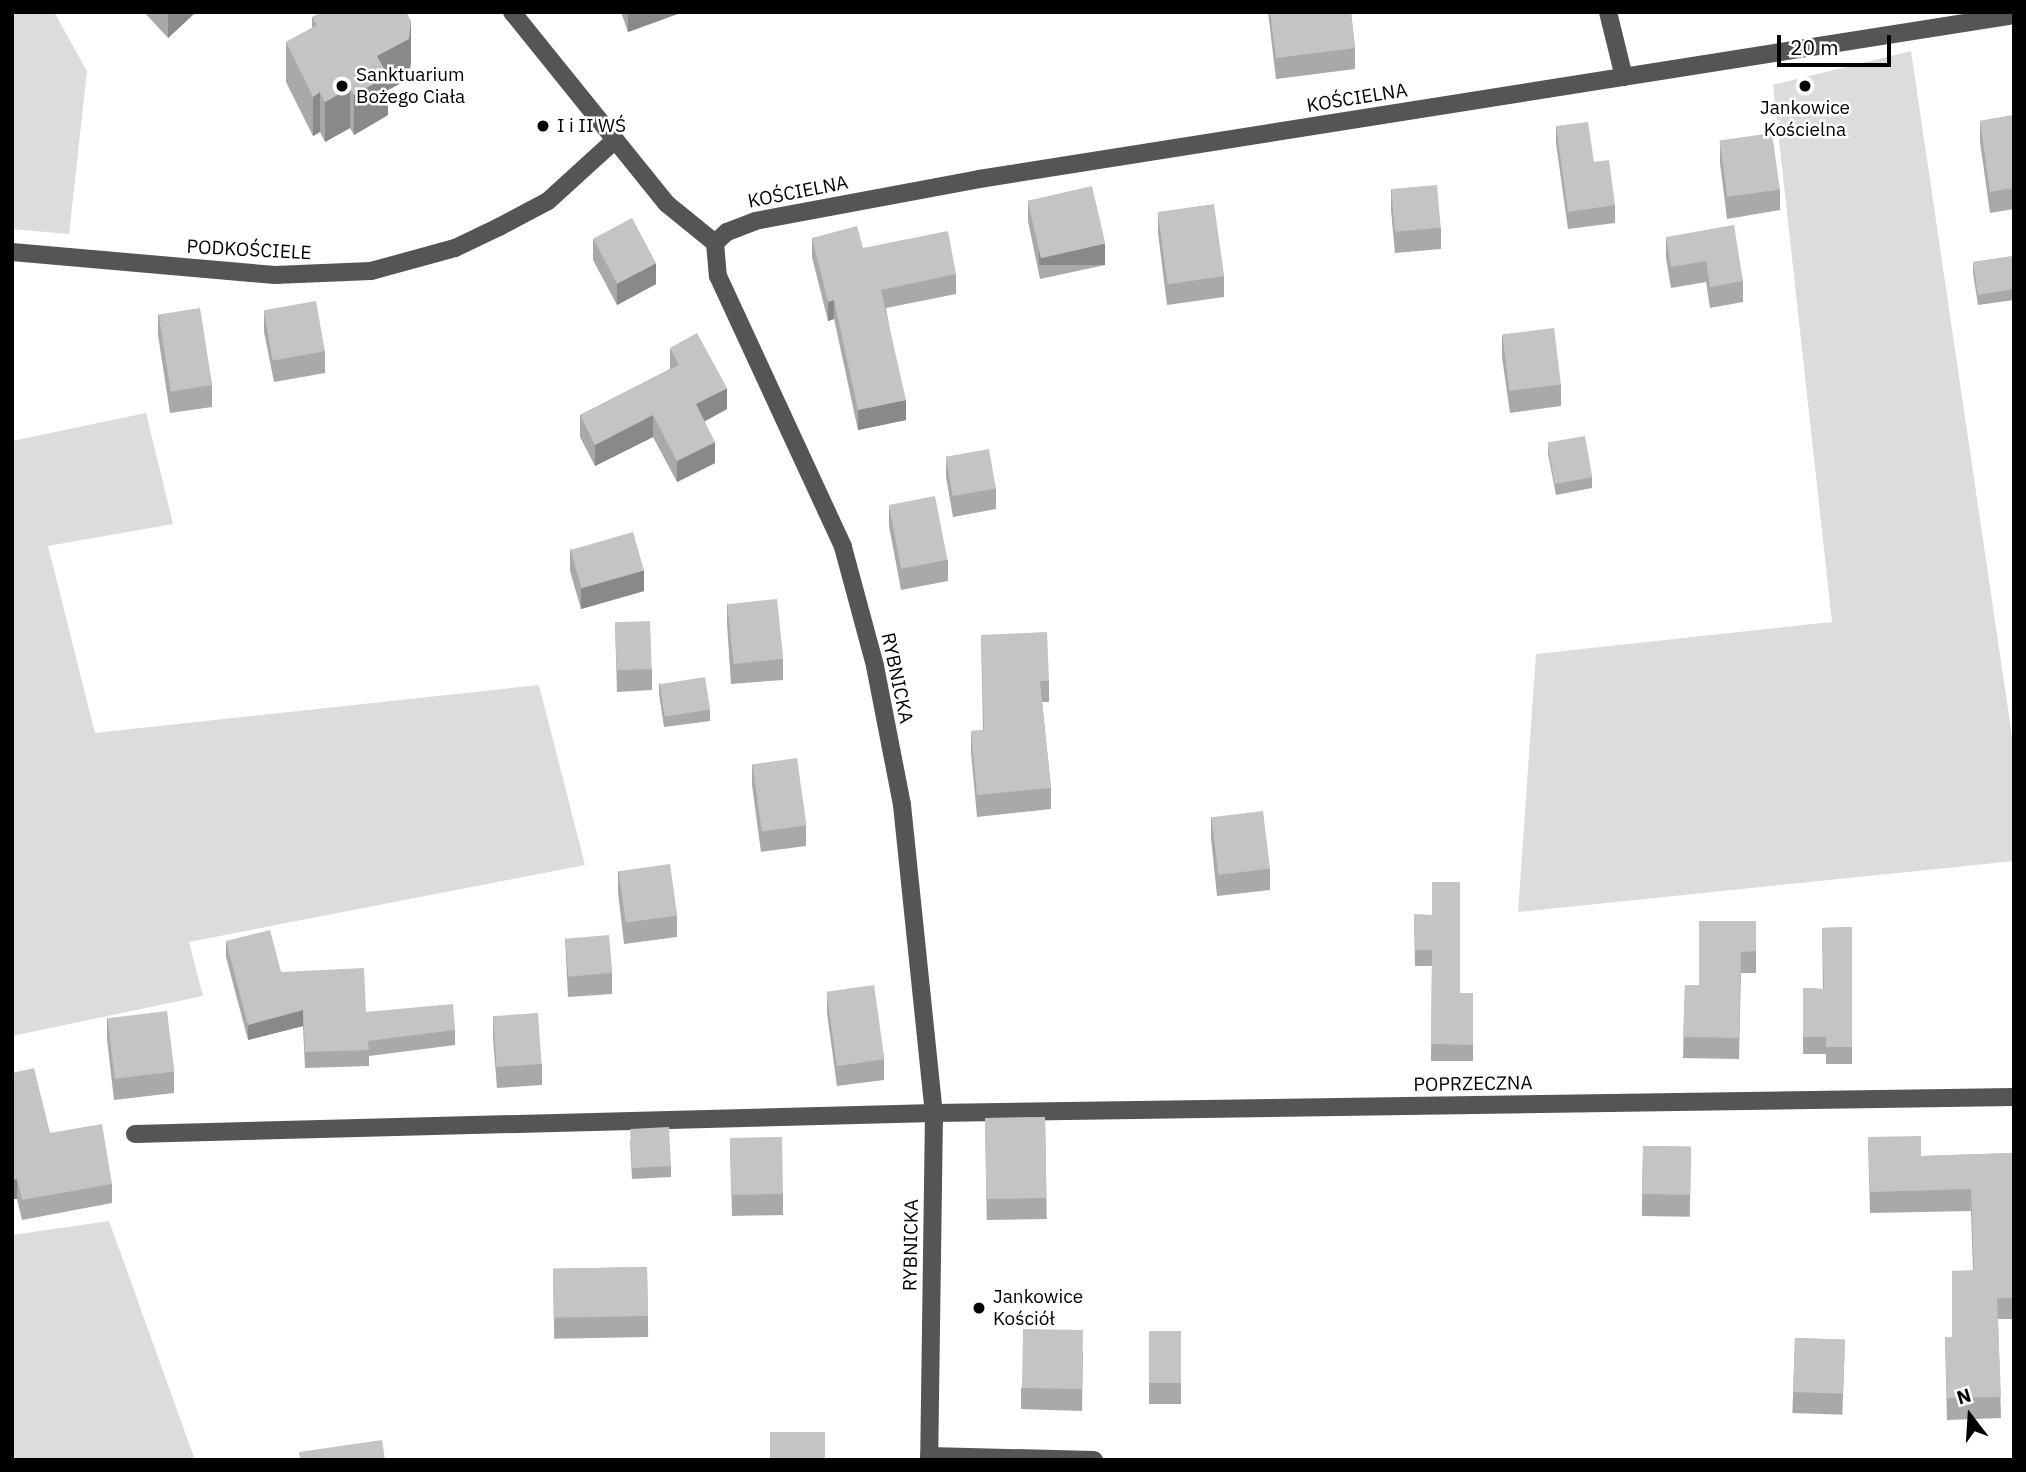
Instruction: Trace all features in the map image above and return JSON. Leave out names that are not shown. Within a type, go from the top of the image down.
[{"type":"street","points":[[512,12],[667,204],[715,243]]},
{"type":"street","points":[[1608,12],[1624,77]]},
{"type":"street","name":"KOŚCIELNA","points":[[715,243],[727,232],[755,221],[979,179],[1624,77],[1933,19],[2014,15]]},
{"type":"street","name":"PODKOŚCIELE","points":[[12,252],[275,275],[371,271],[455,248],[548,201],[615,140]]},
{"type":"street","name":"RYBNICKA","points":[[715,243],[718,276],[843,547],[875,666],[902,805],[934,1113],[929,1458]]},
{"type":"street","name":"POPRZECZNA","points":[[135,1134],[934,1113],[2014,1097]]},
{"type":"street","points":[[929,1458],[1094,1460]]},
{"type":"shaded area","points":[[12,12],[54,12],[87,71],[69,234],[12,229]]},
{"type":"shaded area","points":[[1911,51],[2014,750],[2014,861],[1518,912],[1536,654],[1832,622],[1773,85]]},
{"type":"shaded area","points":[[146,413],[173,524],[48,546],[95,733],[539,685],[585,865],[189,942],[203,996],[12,1036],[12,441]]},
{"type":"shaded area","points":[[109,1221],[195,1460],[12,1460],[12,1235]]},
{"type":"building","points":[[322,12],[406,12],[411,21],[409,39],[377,56],[388,76],[354,95],[350,88],[325,102],[320,92],[313,97],[286,42],[317,25],[312,17]]},
{"type":"building","points":[[1270,12],[1351,12],[1355,48],[1276,58]]},
{"type":"building","points":[[2014,115],[2014,188],[1990,192],[1980,121]]},
{"type":"building","points":[[1588,122],[1594,162],[1609,160],[1615,205],[1568,212],[1556,126]]},
{"type":"building","points":[[1772,133],[1780,189],[1727,197],[1720,140]]},
{"type":"building","points":[[1437,185],[1441,228],[1395,232],[1391,189]]},
{"type":"building","points":[[1092,186],[1105,243],[1041,258],[1028,201]]},
{"type":"building","points":[[1214,204],[1224,276],[1168,284],[1158,212]]},
{"type":"building","points":[[632,218],[656,263],[617,284],[593,239]]},
{"type":"building","points":[[1734,225],[1743,281],[1710,287],[1706,261],[1671,267],[1666,237]]},
{"type":"building","points":[[857,226],[863,248],[948,231],[956,274],[881,290],[906,400],[858,410],[834,300],[828,302],[812,238]]},
{"type":"building","points":[[2014,256],[2014,289],[1978,295],[1973,262]]},
{"type":"building","points":[[316,301],[325,351],[273,360],[264,310]]},
{"type":"building","points":[[200,308],[212,385],[171,392],[159,315]]},
{"type":"building","points":[[1554,328],[1561,385],[1509,391],[1502,334]]},
{"type":"building","points":[[697,333],[727,388],[696,404],[715,442],[677,461],[653,415],[595,445],[580,415],[679,365],[670,348]]},
{"type":"building","points":[[1585,436],[1592,477],[1555,484],[1548,443]]},
{"type":"building","points":[[989,449],[996,488],[953,496],[946,457]]},
{"type":"building","points":[[935,496],[947,560],[901,569],[889,505]]},
{"type":"building","points":[[633,532],[644,570],[582,588],[571,550]]},
{"type":"building","points":[[777,599],[783,659],[734,664],[727,604]]},
{"type":"building","points":[[650,621],[652,669],[617,670],[615,622]]},
{"type":"building","points":[[1047,632],[1049,681],[1040,681],[1051,788],[977,795],[971,731],[984,730],[981,635]]},
{"type":"building","points":[[705,677],[710,710],[665,717],[660,684]]},
{"type":"building","points":[[797,758],[806,825],[762,832],[752,764]]},
{"type":"building","points":[[1263,811],[1270,869],[1218,875],[1211,817]]},
{"type":"building","points":[[670,864],[677,915],[626,923],[619,871]]},
{"type":"building","points":[[1432,882],[1460,882],[1460,993],[1473,993],[1473,1045],[1431,1044],[1432,950],[1415,950],[1414,914],[1432,915]]},
{"type":"building","points":[[1699,921],[1756,921],[1756,951],[1741,952],[1739,1038],[1683,1037],[1685,985],[1699,985]]},
{"type":"building","points":[[1852,927],[1852,1047],[1826,1047],[1826,1037],[1803,1037],[1803,988],[1824,989],[1822,928]]},
{"type":"building","points":[[270,930],[281,972],[364,968],[366,1012],[453,1004],[455,1030],[368,1041],[369,1050],[305,1052],[303,1010],[248,1025],[226,941]]},
{"type":"building","points":[[609,935],[612,973],[568,977],[565,939]]},
{"type":"building","points":[[874,985],[884,1059],[837,1066],[826,992]]},
{"type":"building","points":[[167,1011],[174,1072],[115,1079],[107,1018]]},
{"type":"building","points":[[538,1013],[542,1064],[497,1067],[493,1016]]},
{"type":"building","points":[[34,1068],[50,1133],[102,1124],[112,1184],[22,1200],[17,1179],[12,1180],[12,1073]]},
{"type":"building","points":[[1045,1117],[1046,1198],[986,1199],[985,1118]]},
{"type":"building","points":[[669,1127],[671,1166],[632,1168],[630,1129]]},
{"type":"building","points":[[1921,1136],[1921,1156],[2014,1153],[2014,1298],[1997,1298],[2001,1397],[1947,1398],[1945,1337],[1952,1337],[1952,1271],[1974,1270],[1971,1189],[1870,1192],[1868,1137]]},
{"type":"building","points":[[782,1137],[783,1194],[731,1195],[730,1138]]},
{"type":"building","points":[[1643,1146],[1691,1147],[1690,1195],[1642,1194]]},
{"type":"building","points":[[647,1267],[648,1316],[554,1318],[553,1269]]},
{"type":"building","points":[[1023,1329],[1083,1330],[1082,1389],[1022,1388]]},
{"type":"building","points":[[1149,1331],[1181,1331],[1181,1383],[1149,1383]]},
{"type":"building","points":[[1795,1338],[1845,1340],[1843,1394],[1793,1392]]},
{"type":"building","points":[[770,1432],[825,1432],[825,1460],[770,1460]]},
{"type":"building","points":[[382,1440],[385,1460],[300,1460],[299,1452]]},
{"type":"place","name":"Sanktuarium Bożego Ciała","points":[[342,86]]},
{"type":"place","name":"Jankowice Kościelna","points":[[1805,86]]},
{"type":"place","name":"I i II WŚ","points":[[543,126]]},
{"type":"place","name":"Jankowice Kościół","points":[[979,1308]]}]
